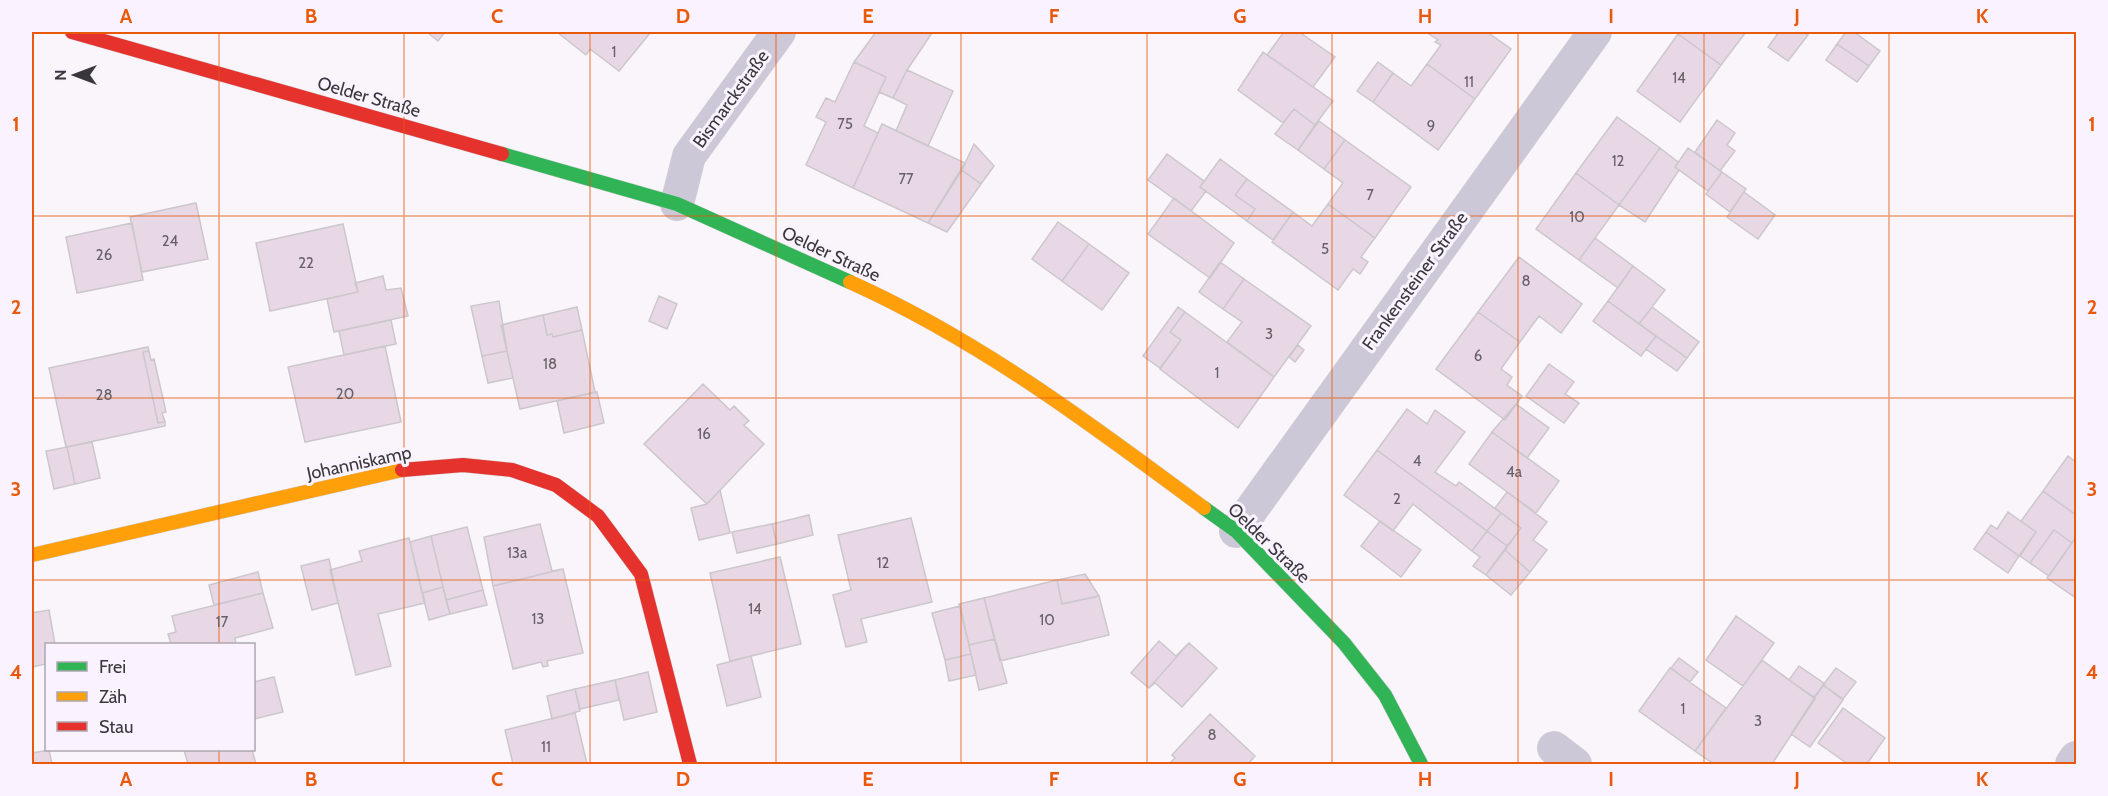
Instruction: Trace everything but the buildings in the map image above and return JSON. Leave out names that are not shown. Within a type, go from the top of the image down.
[{"type":"street","name":"Oelder Straße","points":[[72,32],[677,204],[873,292],[967,342],[1054,398],[1236,531],[1344,643],[1385,696],[1421,765]]},
{"type":"street","name":"Bismarckstraße","points":[[677,204],[689,156],[779,32]]},
{"type":"street","name":"Frankensteiner Straße","points":[[1236,531],[1595,32]]},
{"type":"street","name":"Johanniskamp","points":[[32,555],[405,469],[463,465],[512,470],[556,485],[598,516],[641,574],[690,765]]},
{"type":"street","points":[[2072,765],[2076,758]]},
{"type":"traffic: fast","points":[[502,154],[677,204],[850,282]]},
{"type":"traffic: fast","points":[[1204,508],[1236,531],[1344,643],[1385,695],[1421,764]]},
{"type":"traffic: slow","points":[[850,282],[944,330],[1033,385],[1204,508]]},
{"type":"traffic: slow","points":[[32,555],[402,470]]},
{"type":"traffic: jam","points":[[72,32],[502,154]]},
{"type":"traffic: jam","points":[[402,470],[463,465],[512,470],[556,485],[598,516],[641,574],[690,764]]}]
